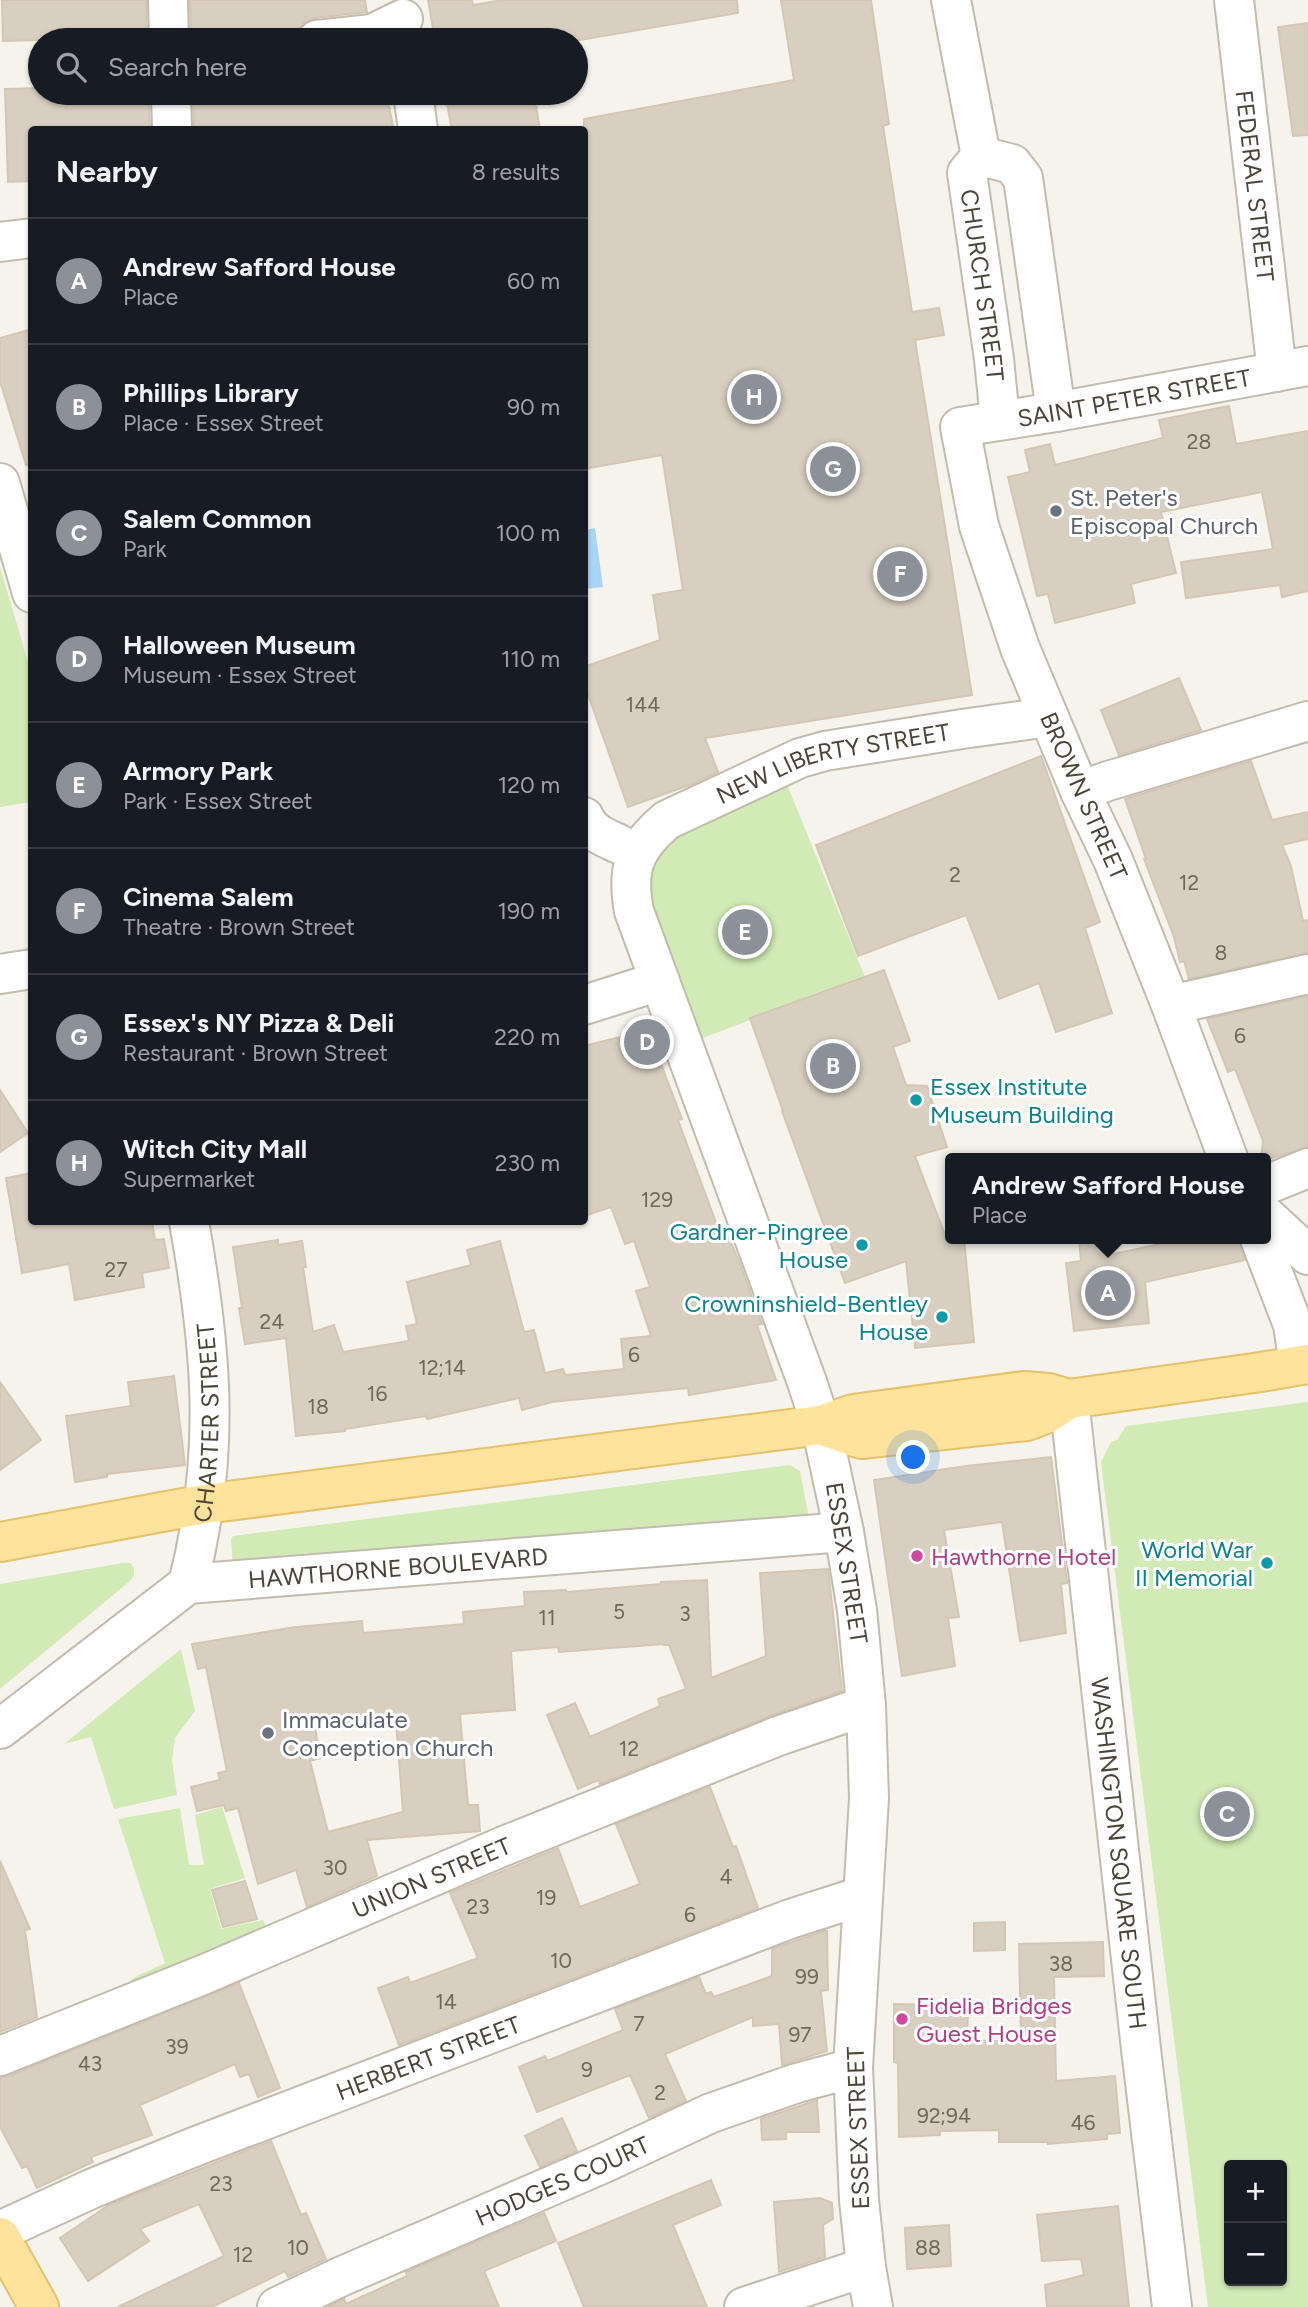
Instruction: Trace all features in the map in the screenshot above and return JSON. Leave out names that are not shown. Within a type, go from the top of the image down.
[{"type":"main road","points":[[0,1542],[205,1504],[821,1425],[861,1439],[1027,1421],[1048,1413],[1069,1399],[1303,1364]]},
{"type":"main road","points":[[0,2237],[39,2307]]},
{"type":"street","points":[[167,0],[168,28]]},
{"type":"street","name":"CHURCH STREET","points":[[951,0],[981,156]]},
{"type":"street","name":"FEDERAL STREET","points":[[1234,0],[1293,369]]},
{"type":"street","points":[[385,28],[403,20]]},
{"type":"street","points":[[171,105],[172,126]]},
{"type":"street","points":[[415,105],[417,126]]},
{"type":"street","name":"CHURCH STREET","points":[[981,156],[1012,164],[1023,178],[1056,412]]},
{"type":"street","name":"CHURCH STREET","points":[[981,156],[967,173],[994,359],[1000,421]]},
{"type":"street","points":[[0,242],[28,239]]},
{"type":"street","name":"SAINT PETER STREET","points":[[960,427],[1293,369]]},
{"type":"street","name":"BROWN STREET","points":[[960,427],[979,526],[1020,648],[1080,791],[1113,860],[1226,1153]]},
{"type":"street","points":[[0,483],[28,579]]},
{"type":"street","name":"NEW LIBERTY STREET","points":[[628,848],[649,836],[667,820],[800,758],[853,745],[1049,717]]},
{"type":"street","points":[[1080,791],[1308,721]]},
{"type":"street","points":[[588,824],[597,834],[628,848]]},
{"type":"street","name":"ESSEX STREET","points":[[628,848],[634,911],[807,1382],[821,1425],[844,1532],[857,1611],[866,1706],[869,1798],[853,2068],[859,2200],[873,2307]]},
{"type":"street","points":[[0,974],[28,969]]},
{"type":"street","points":[[1171,1005],[1308,974]]},
{"type":"street","points":[[588,1004],[660,981]]},
{"type":"street","points":[[1271,1183],[1308,1168]]},
{"type":"street","points":[[1271,1221],[1308,1255]]},
{"type":"street","name":"CHARTER STREET","points":[[188,1584],[205,1504],[210,1451],[211,1393],[202,1298],[190,1225]]},
{"type":"street","points":[[1261,1244],[1293,1325],[1303,1364]]},
{"type":"street","name":"WASHINGTON SQUARE SOUTH","points":[[1069,1399],[1172,2307]]},
{"type":"street","name":"HAWTHORNE BOULEVARD","points":[[188,1584],[844,1532]]},
{"type":"street","points":[[0,1729],[188,1584]]},
{"type":"street","name":"UNION STREET","points":[[0,2056],[205,1974],[504,1846],[770,1739],[866,1706]]},
{"type":"street","name":"HERBERT STREET","points":[[0,2231],[91,2189],[194,2147],[790,1919],[862,1896]]},
{"type":"street","name":"HODGES COURT","points":[[277,2307],[711,2113],[797,2083],[853,2068]]},
{"type":"street","points":[[744,2307],[866,2267]]},
{"type":"green space","points":[[0,567],[28,662],[28,802],[0,807]]},
{"type":"green space","points":[[780,767],[865,977],[684,1045],[637,852]]},
{"type":"green space","points":[[1308,1402],[1308,2307],[1208,2307],[1101,1462],[1111,1442],[1117,1440],[1126,1426]]},
{"type":"green space","points":[[790,1465],[800,1471],[808,1513],[802,1521],[233,1566],[233,1536]]},
{"type":"green space","points":[[130,1563],[134,1568],[134,1576],[130,1581],[0,1689],[0,1584]]},
{"type":"green space","points":[[181,1649],[195,1711],[175,1738],[172,1760],[177,1795],[114,1809],[91,1737],[64,1744]]},
{"type":"green space","points":[[222,1807],[245,1878],[210,1889],[221,1929],[263,1920],[267,1929],[115,1994],[135,1977],[165,1963],[118,1819],[180,1808],[189,1865],[204,1865],[195,1815]]},
{"type":"water","points":[[595,528],[603,587],[588,589],[588,529]]},
{"type":"building","points":[[2,0],[146,0],[147,28],[28,28],[28,40],[3,41]]},
{"type":"building","points":[[190,0],[365,0],[367,12],[315,18],[305,22],[300,28],[191,28]]},
{"type":"building","points":[[428,0],[472,0],[473,5],[503,0],[737,0],[738,13],[588,39],[588,28],[433,28]]},
{"type":"building","points":[[781,0],[871,0],[889,124],[883,126],[912,312],[939,308],[944,335],[915,340],[972,695],[705,738],[718,772],[628,807],[588,694],[588,666],[660,640],[653,595],[683,590],[662,455],[588,468],[588,126],[584,126],[584,119],[794,80]]},
{"type":"building","points":[[1308,23],[1308,135],[1293,136],[1278,27]]},
{"type":"building","points":[[28,88],[28,105],[149,105],[150,126],[28,126],[28,181],[8,182],[5,89]]},
{"type":"building","points":[[193,105],[389,105],[393,126],[194,126]]},
{"type":"building","points":[[447,105],[536,105],[539,126],[451,126]]},
{"type":"building","points":[[28,330],[28,465],[0,381],[0,338]]},
{"type":"building","points":[[1229,406],[1236,444],[1308,431],[1308,591],[1282,597],[1280,585],[1186,598],[1181,562],[1273,549],[1262,492],[1161,512],[1176,573],[1131,584],[1135,603],[1055,623],[1048,594],[1037,596],[1008,477],[1030,472],[1025,450],[1050,444],[1055,465],[1163,438],[1159,420]]},
{"type":"building","points":[[1179,678],[1201,730],[1119,755],[1101,710]]},
{"type":"building","points":[[1041,756],[1100,922],[1085,928],[1112,1013],[1056,1032],[1039,983],[999,999],[966,915],[858,956],[816,845]]},
{"type":"building","points":[[1251,761],[1272,820],[1308,812],[1308,839],[1282,845],[1291,866],[1303,921],[1308,920],[1308,953],[1189,979],[1184,961],[1180,962],[1174,937],[1144,859],[1125,799]]},
{"type":"building","points":[[884,970],[910,1041],[893,1047],[906,1085],[927,1086],[947,1147],[915,1156],[945,1235],[945,1244],[964,1244],[974,1342],[915,1348],[906,1261],[845,1283],[750,1018]]},
{"type":"building","points":[[1308,996],[1308,1147],[1271,1158],[1271,1153],[1262,1153],[1263,1141],[1235,1069],[1228,1072],[1207,1019]]},
{"type":"building","points":[[648,1030],[682,1119],[678,1120],[721,1236],[727,1234],[739,1261],[762,1324],[757,1325],[776,1380],[689,1395],[688,1388],[552,1402],[522,1410],[519,1398],[427,1419],[426,1416],[345,1431],[296,1436],[286,1338],[245,1344],[233,1247],[278,1240],[278,1245],[302,1241],[306,1267],[303,1267],[313,1332],[334,1325],[343,1352],[409,1341],[406,1326],[417,1324],[407,1282],[471,1265],[467,1250],[500,1241],[524,1332],[534,1330],[545,1373],[563,1369],[565,1375],[624,1369],[621,1339],[651,1336],[636,1291],[650,1287],[634,1241],[625,1244],[611,1207],[588,1215],[588,1045]]},
{"type":"building","points":[[0,1090],[28,1133],[0,1152]]},
{"type":"building","points":[[28,1174],[28,1225],[152,1225],[155,1240],[164,1239],[169,1268],[142,1273],[144,1287],[75,1300],[69,1264],[22,1273],[6,1178]]},
{"type":"building","points":[[1079,1244],[1108,1244],[1109,1255],[1159,1244],[1240,1244],[1245,1260],[1145,1282],[1149,1323],[1074,1331],[1066,1263],[1081,1261]]},
{"type":"building","points":[[174,1376],[185,1465],[107,1474],[107,1477],[75,1482],[66,1416],[131,1406],[128,1382]]},
{"type":"building","points":[[0,1382],[41,1440],[0,1470]]},
{"type":"building","name":"Hawthorne Hotel","points":[[1051,1457],[1067,1583],[1061,1584],[1066,1633],[1020,1641],[1002,1522],[944,1530],[959,1617],[948,1618],[955,1666],[902,1676],[874,1480]]},
{"type":"building","points":[[828,1569],[842,1691],[770,1716],[600,1784],[598,1780],[578,1789],[547,1715],[575,1703],[590,1737],[660,1706],[658,1699],[686,1689],[669,1645],[559,1652],[558,1647],[511,1651],[515,1710],[460,1714],[468,1805],[478,1805],[480,1831],[367,1840],[377,1876],[307,1907],[296,1870],[258,1884],[238,1808],[226,1811],[224,1805],[197,1811],[191,1787],[220,1780],[218,1773],[227,1771],[206,1667],[198,1669],[192,1644],[296,1627],[362,1621],[363,1633],[464,1624],[463,1612],[525,1606],[524,1592],[567,1592],[707,1580],[711,1678],[766,1656],[760,1573]],"holes":[[[396,1721],[403,1812],[328,1832],[310,1761],[320,1758],[315,1727]]]},
{"type":"building","points":[[710,1787],[733,1847],[736,1846],[758,1908],[399,2045],[378,1988],[408,1977],[410,1983],[478,1958],[450,1893],[558,1848],[580,1907],[640,1884],[616,1824]]},
{"type":"building","points":[[0,1861],[30,1929],[25,1930],[37,2017],[0,2032]]},
{"type":"building","points":[[245,1881],[257,1919],[223,1927],[212,1890]]},
{"type":"building","points":[[1005,1922],[1005,1950],[974,1951],[974,1923]]},
{"type":"building","points":[[827,1931],[828,1990],[821,1991],[827,2051],[782,2065],[779,2024],[753,2026],[753,2017],[665,2054],[686,2101],[649,2118],[630,2075],[537,2112],[519,2067],[545,2056],[547,2061],[623,2030],[615,2009],[699,1977],[706,1994],[711,1992],[714,1997],[772,1976],[772,1949]]},
{"type":"building","points":[[1103,1942],[1104,1976],[1054,1977],[1056,2081],[1115,2076],[1120,2133],[1107,2134],[1107,2139],[1048,2144],[999,2142],[999,2130],[940,2131],[940,2135],[899,2137],[898,2063],[894,2062],[894,2004],[942,2005],[942,2011],[968,2011],[967,2040],[1021,2042],[1019,1944]]},
{"type":"building","points":[[239,1983],[280,2088],[258,2097],[249,2074],[240,2077],[235,2064],[140,2105],[152,2135],[91,2157],[93,2162],[37,2188],[27,2166],[22,2168],[0,2127],[0,2077]]},
{"type":"building","points":[[817,2100],[819,2132],[786,2132],[786,2139],[762,2140],[761,2119]]},
{"type":"building","points":[[562,2118],[577,2151],[540,2167],[525,2136]]},
{"type":"building","points":[[271,2141],[301,2215],[306,2213],[326,2259],[288,2277],[285,2271],[212,2307],[118,2307],[224,2256],[199,2204],[140,2229],[149,2241],[88,2281],[60,2238],[109,2205]]},
{"type":"building","points":[[711,2180],[721,2205],[673,2225],[707,2307],[584,2307],[558,2243]]},
{"type":"building","points":[[820,2198],[832,2203],[833,2219],[823,2225],[825,2257],[779,2272],[774,2202]]},
{"type":"building","points":[[1118,2206],[1129,2307],[1047,2307],[1045,2285],[1084,2275],[1081,2259],[1042,2261],[1037,2215]]},
{"type":"building","points":[[544,2213],[556,2241],[484,2271],[499,2307],[328,2307],[344,2299],[346,2304],[407,2276],[406,2272]]},
{"type":"building","points":[[949,2225],[951,2266],[907,2269],[905,2228]]},
{"type":"place","name":"Witch City Mall","points":[[754,397]]},
{"type":"place","name":"Essex's NY Pizza & Deli","points":[[833,469]]},
{"type":"place","name":"St. Peter's Episcopal Church","points":[[1056,511]]},
{"type":"place","name":"Cinema Salem","points":[[900,574]]},
{"type":"place","name":"Armory Park","points":[[745,932]]},
{"type":"place","name":"Halloween Museum","points":[[647,1042]]},
{"type":"place","name":"Phillips Library","points":[[833,1066]]},
{"type":"place","name":"Essex Institute Museum Building","points":[[916,1100]]},
{"type":"place","name":"Gardner-Pingree House","points":[[862,1245]]},
{"type":"place","name":"Andrew Safford House","points":[[1108,1293]]},
{"type":"place","name":"Crowninshield-Bentley House","points":[[942,1317]]},
{"type":"place","name":"Hawthorne Hotel","points":[[917,1556]]},
{"type":"place","name":"World War II Memorial","points":[[1267,1563]]},
{"type":"place","name":"Immaculate Conception Church","points":[[268,1733]]},
{"type":"place","name":"Salem Common","points":[[1227,1814]]},
{"type":"place","name":"Fidelia Bridges Guest House","points":[[902,2019]]}]
